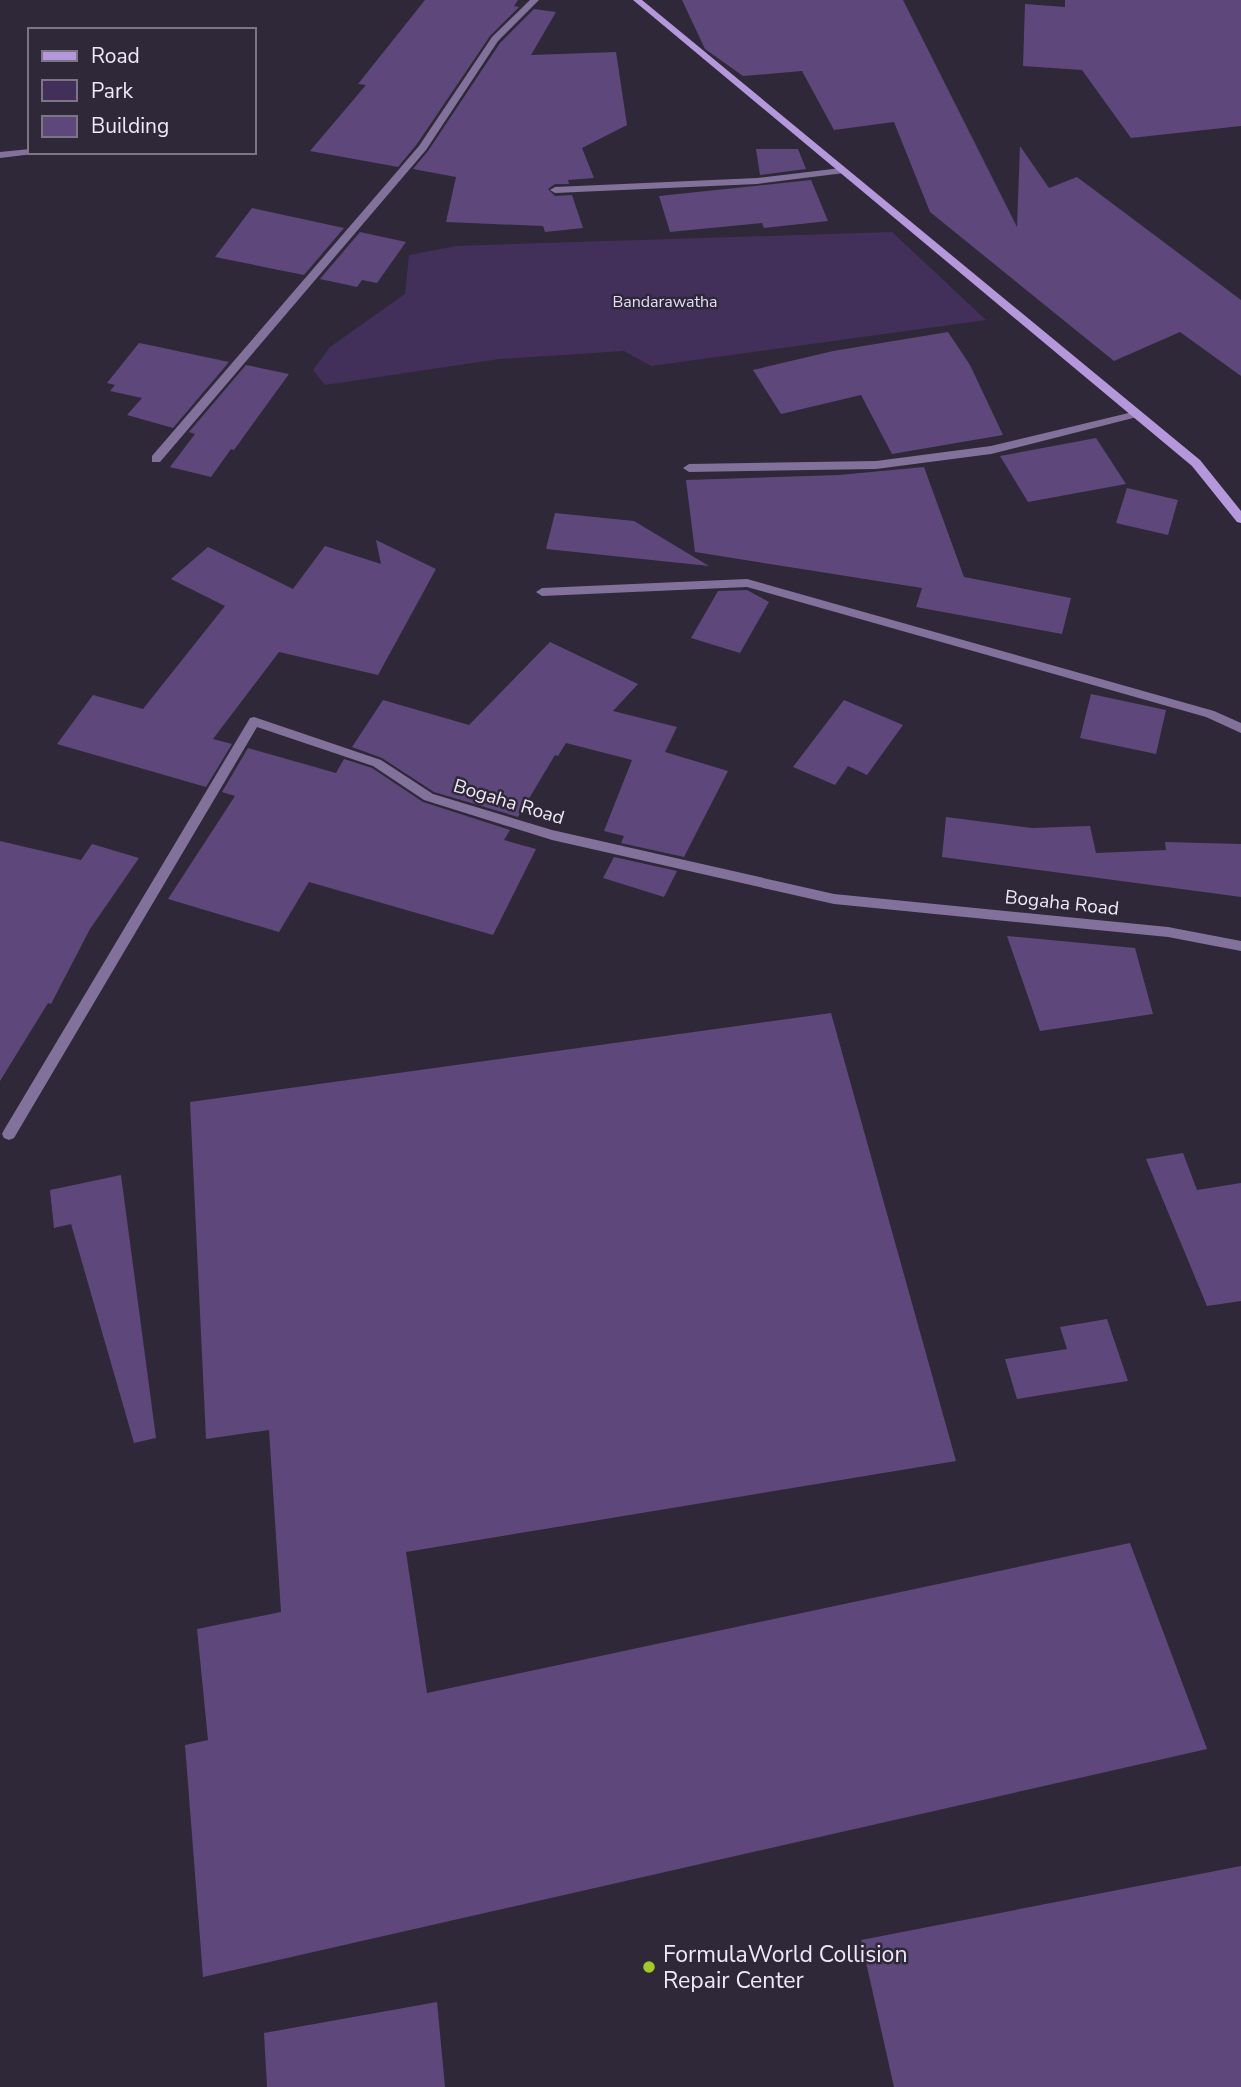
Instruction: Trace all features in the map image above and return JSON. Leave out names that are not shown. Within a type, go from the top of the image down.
[{"type":"street","points":[[156,460],[423,148],[495,38],[536,0]]},
{"type":"street","points":[[637,0],[1196,463],[1241,519]]},
{"type":"street","points":[[0,155],[28,152]]},
{"type":"street","points":[[555,190],[757,181],[841,171]]},
{"type":"street","points":[[689,468],[876,466],[991,450],[1137,414]]},
{"type":"street","points":[[542,592],[747,583],[1210,714],[1241,728]]},
{"type":"street","name":"Bogaha Road","points":[[9,1134],[254,721],[377,763],[429,797],[579,842],[834,899],[1168,932],[1241,946]]},
{"type":"green space","name":"Bandarawatha","points":[[892,232],[986,320],[651,366],[624,351],[499,359],[325,385],[313,370],[330,347],[405,294],[409,255],[456,246]]},
{"type":"building","points":[[425,0],[518,0],[514,6],[519,7],[490,36],[417,144],[398,167],[310,151],[366,85],[358,84]]},
{"type":"building","points":[[682,0],[903,0],[1017,227],[1020,146],[1049,188],[1077,177],[1241,300],[1241,376],[1180,332],[1114,361],[930,212],[894,122],[834,130],[802,71],[743,76],[705,49]]},
{"type":"building","points":[[1065,0],[1241,0],[1241,126],[1131,138],[1082,70],[1023,66],[1025,4],[1065,7]]},
{"type":"building","points":[[534,9],[556,12],[531,55],[616,52],[627,125],[582,148],[594,178],[568,180],[569,184],[555,184],[548,189],[555,196],[572,195],[583,228],[545,232],[543,226],[446,222],[456,177],[413,169],[428,151],[500,43]]},
{"type":"building","points":[[756,149],[798,149],[806,169],[760,175]]},
{"type":"building","points":[[811,180],[828,221],[764,228],[762,223],[670,232],[659,196]]},
{"type":"building","points":[[252,208],[344,228],[304,275],[215,257]]},
{"type":"building","points":[[360,232],[406,242],[377,283],[362,280],[357,287],[320,279]]},
{"type":"building","points":[[948,332],[970,365],[1003,435],[892,454],[861,395],[781,414],[753,370],[833,351]]},
{"type":"building","points":[[139,343],[229,362],[173,428],[127,415],[142,398],[110,391],[115,385],[107,383]]},
{"type":"building","points":[[246,365],[289,374],[211,477],[170,467],[195,434],[189,432]]},
{"type":"building","points":[[1096,438],[1126,484],[1028,502],[1000,456]]},
{"type":"building","points":[[924,467],[964,577],[1071,598],[1062,634],[916,607],[922,588],[695,552],[686,480],[839,475]]},
{"type":"building","points":[[1127,488],[1178,500],[1168,535],[1116,523]]},
{"type":"building","points":[[555,513],[634,521],[709,566],[546,549]]},
{"type":"building","points":[[376,540],[436,569],[378,675],[279,652],[213,739],[232,744],[206,787],[57,744],[93,695],[143,709],[225,606],[171,579],[208,547],[293,589],[325,546],[381,564]]},
{"type":"building","points":[[747,590],[769,602],[740,653],[691,638],[718,591]]},
{"type":"building","points":[[550,642],[638,684],[613,711],[677,727],[665,752],[728,771],[684,857],[621,843],[624,836],[604,831],[632,760],[566,743],[558,756],[555,755],[518,817],[434,792],[382,758],[352,747],[383,700],[469,725]]},
{"type":"building","points":[[1091,694],[1166,710],[1156,754],[1080,738]]},
{"type":"building","points":[[844,700],[903,725],[867,775],[848,766],[835,785],[793,767]]},
{"type":"building","points":[[248,748],[336,773],[344,759],[372,768],[423,802],[510,830],[504,840],[536,849],[493,935],[309,882],[279,932],[168,899],[235,796],[222,792]]},
{"type":"building","points":[[946,817],[1032,828],[1090,826],[1096,853],[1166,850],[1165,842],[1241,844],[1241,897],[942,857]]},
{"type":"building","points":[[0,841],[81,860],[92,844],[139,858],[90,929],[51,1004],[48,1003],[0,1081]]},
{"type":"building","points":[[614,857],[677,871],[664,897],[603,878]]},
{"type":"building","points":[[1007,936],[1135,948],[1153,1014],[1040,1031]]},
{"type":"building","points":[[831,1013],[956,1461],[406,1552],[427,1693],[1130,1543],[1207,1749],[203,1977],[185,1745],[208,1740],[197,1629],[281,1612],[269,1430],[206,1439],[190,1102]]},
{"type":"building","points":[[1183,1153],[1197,1190],[1241,1183],[1241,1301],[1207,1306],[1146,1159]]},
{"type":"building","points":[[121,1175],[156,1438],[134,1443],[71,1224],[54,1228],[50,1190]]},
{"type":"building","points":[[1107,1319],[1128,1381],[1017,1399],[1005,1359],[1067,1349],[1060,1327]]},
{"type":"building","points":[[1241,1866],[1241,2087],[894,2087],[861,1940]]},
{"type":"building","points":[[437,2002],[445,2087],[267,2087],[264,2033]]},
{"type":"place","name":"FormulaWorld Collision Repair Center","points":[[649,1967]]}]
